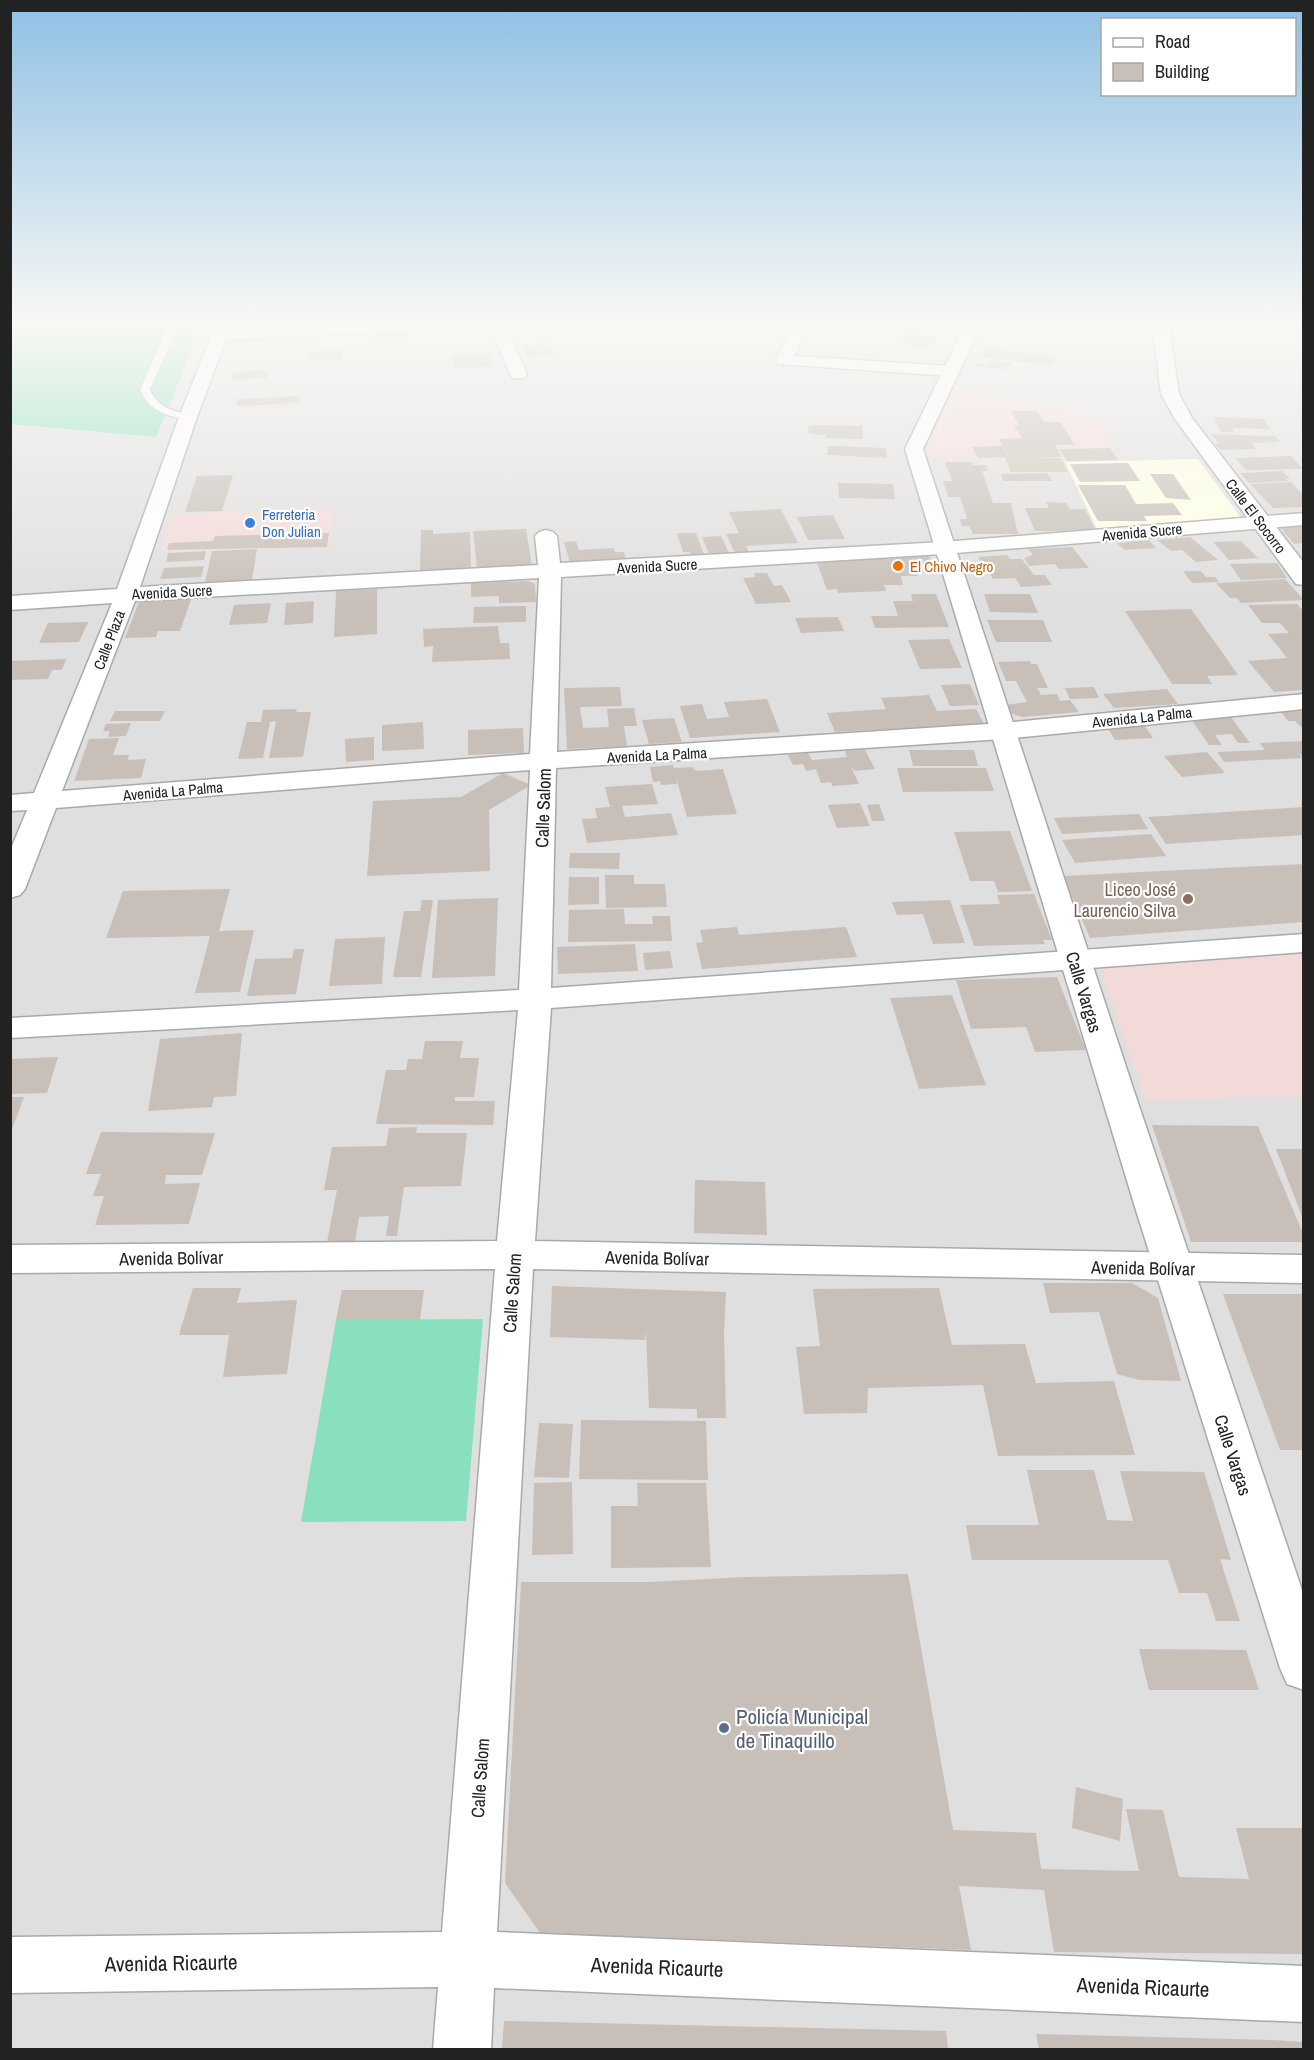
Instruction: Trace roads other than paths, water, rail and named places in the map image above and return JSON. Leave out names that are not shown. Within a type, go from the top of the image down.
[{"type":"street","name":"Calle Plaza","points":[[10,889],[126,595],[188,417]]},
{"type":"street","name":"Calle Vargas","points":[[929,417],[914,449],[943,548],[1003,731],[1171,1268],[1304,1668]]},
{"type":"street","name":"Calle El Socorro","points":[[1183,417],[1259,522],[1304,579]]},
{"type":"street","name":"Avenida Sucre","points":[[10,603],[126,595],[548,554],[943,548],[1304,519]]},
{"type":"street","name":"Calle Salom","points":[[462,2049],[514,1255],[535,999],[545,761],[548,554]]},
{"type":"street","name":"Avenida La Palma","points":[[10,803],[545,761],[1003,731],[1304,701]]},
{"type":"street","points":[[10,1028],[535,999],[1304,943]]},
{"type":"street","name":"Avenida Bolívar","points":[[10,1259],[514,1255],[1304,1269]]},
{"type":"street","name":"Avenida Ricaurte","points":[[10,1965],[468,1959],[1304,1994]]},
{"type":"place","name":"Ferreteria Don Julian","points":[[250,523]]},
{"type":"place","name":"El Chivo Negro","points":[[898,566]]},
{"type":"place","name":"Liceo José Laurencio Silva","points":[[1188,899]]},
{"type":"place","name":"Policía Municipal de Tinaquillo","points":[[724,1728]]}]
